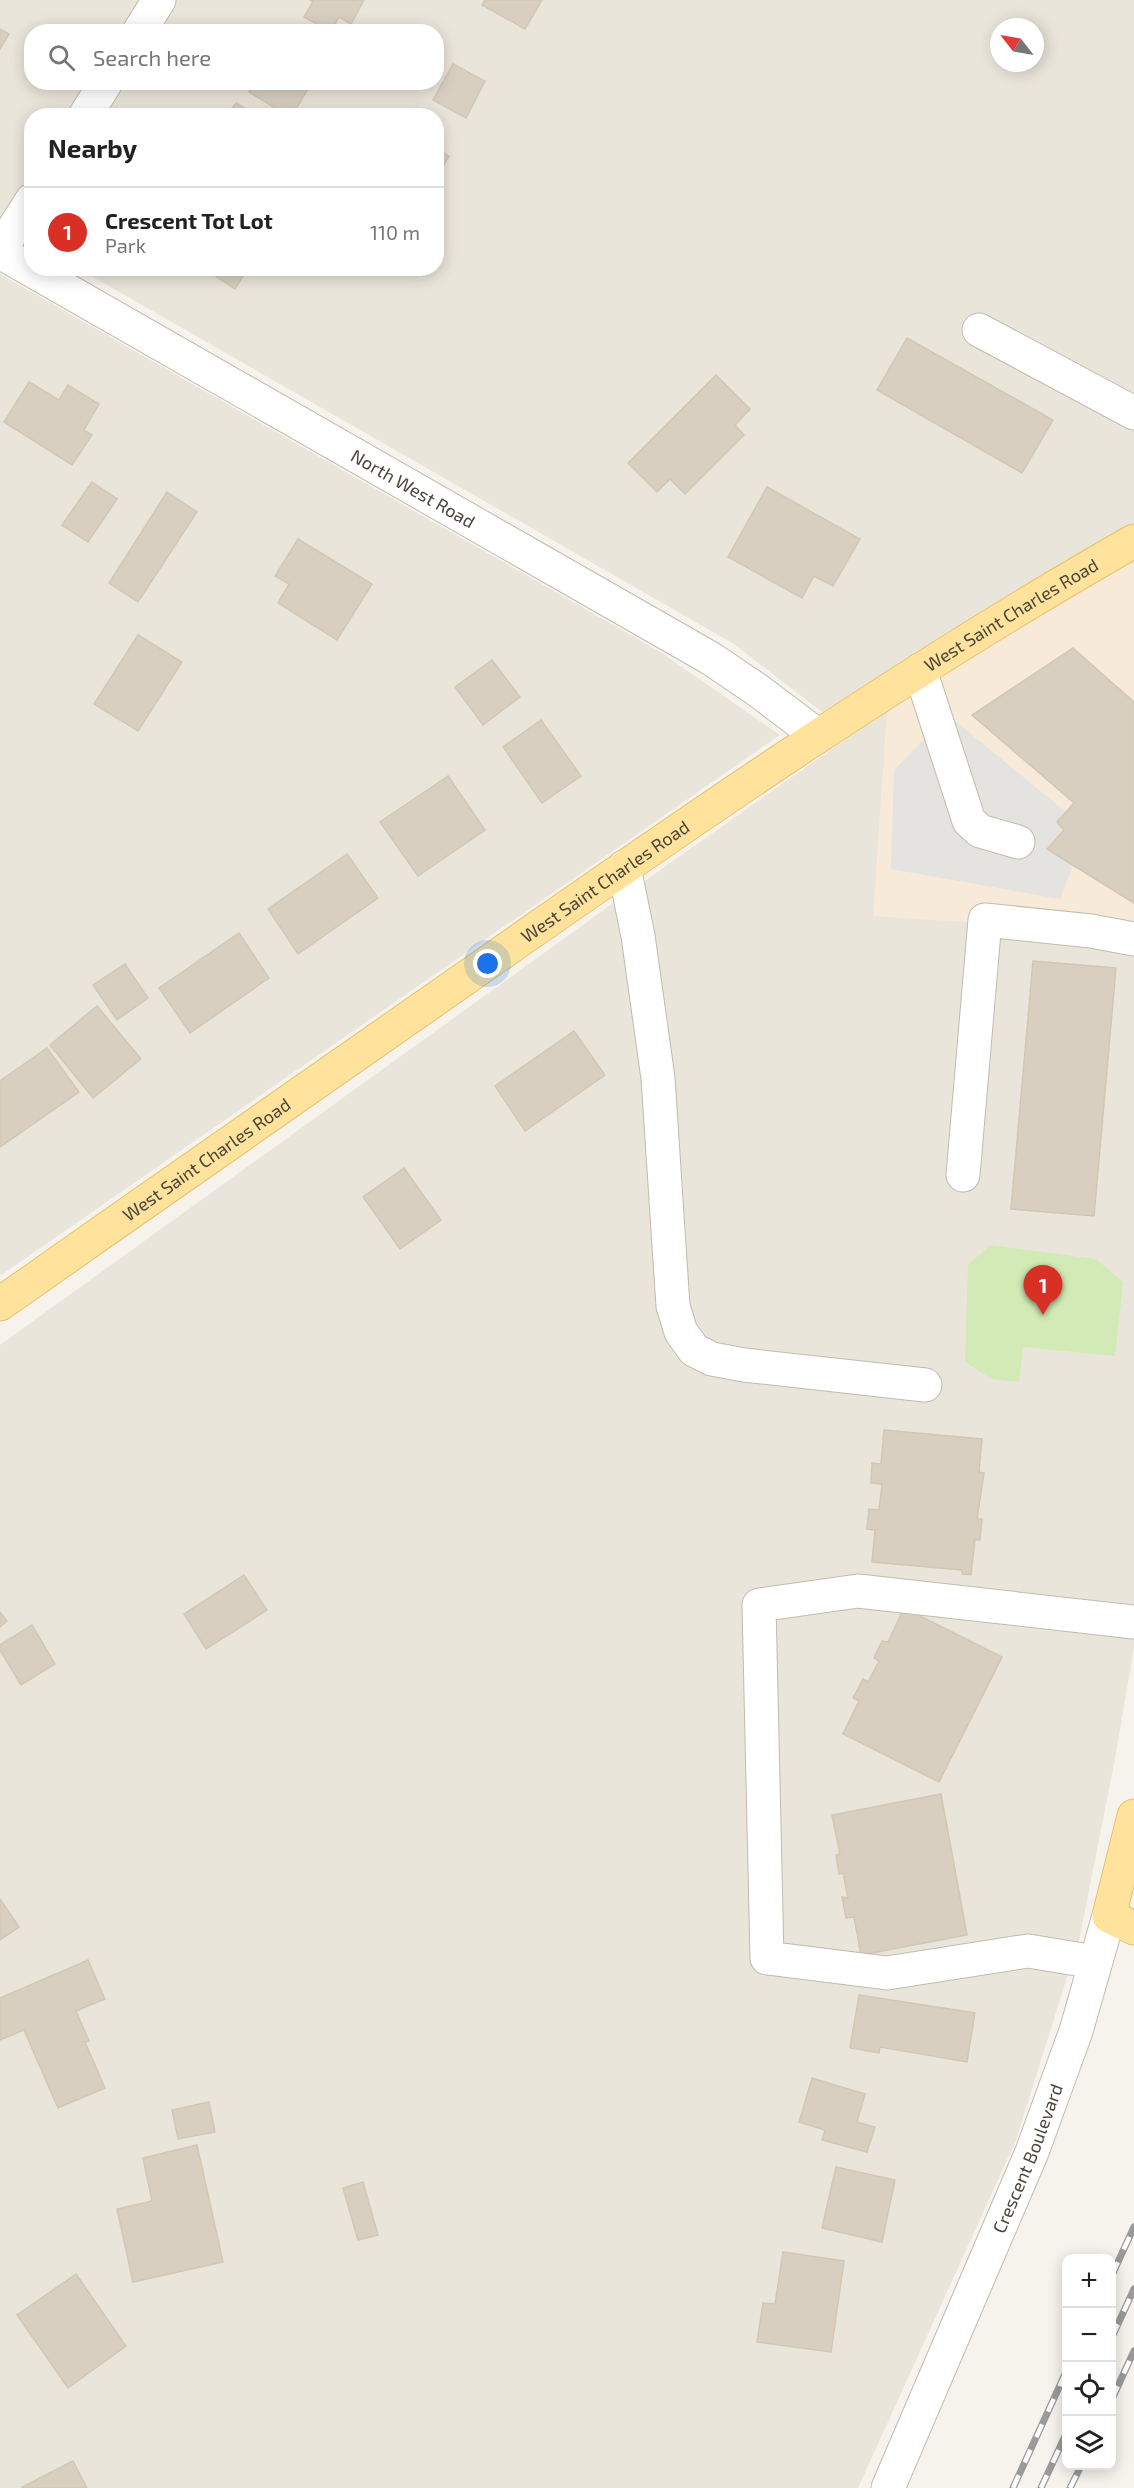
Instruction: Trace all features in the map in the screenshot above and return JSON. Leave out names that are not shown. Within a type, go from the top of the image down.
[{"type":"main road","name":"West Saint Charles Road","points":[[0,1304],[624,867],[817,735],[1028,601],[1134,541]]},
{"type":"main road","name":"Crescent Boulevard","points":[[1121,1922],[1134,1816]]},
{"type":"street","points":[[144,24],[159,0]]},
{"type":"street","points":[[90,108],[101,90]]},
{"type":"street","points":[[0,251],[24,213]]},
{"type":"street","name":"North West Road","points":[[0,251],[24,265]]},
{"type":"street","name":"North West Road","points":[[44,276],[710,658],[817,735]]},
{"type":"street","points":[[979,330],[1134,413]]},
{"type":"street","points":[[920,670],[969,821],[980,831],[1018,842]]},
{"type":"street","points":[[624,867],[638,936],[658,1078],[673,1306],[681,1332],[694,1350],[712,1359],[744,1365],[925,1385]]},
{"type":"street","points":[[963,1174],[985,920],[1134,939]]},
{"type":"street","points":[[1095,1962],[1028,1951],[887,1973],[767,1958],[759,1605],[858,1591],[1134,1622]]},
{"type":"street","name":"Crescent Boulevard","points":[[888,2488],[1032,2152],[1076,2031],[1095,1962],[1121,1922]]},
{"type":"shaded area","points":[[0,0],[1134,0],[1134,557],[1075,561],[822,712],[734,644],[91,276],[444,276],[444,108],[24,108],[24,237],[0,223]]},
{"type":"shaded area","points":[[0,274],[662,653],[780,735],[0,1276]]},
{"type":"shaded area","points":[[1134,557],[1134,933],[873,916],[887,710]]},
{"type":"shaded area","points":[[887,710],[1134,933],[1134,1647],[1115,1759],[1080,1936],[1016,2140],[858,2488],[0,2488],[0,1345],[605,909]]},
{"type":"shaded area","points":[[948,715],[1066,812],[1057,822],[1064,830],[1047,849],[1073,865],[1060,899],[891,869],[894,770]]},
{"type":"green space","points":[[990,1245],[1096,1259],[1123,1282],[1115,1356],[1023,1347],[1019,1382],[991,1379],[965,1362],[968,1265]]},
{"type":"building","points":[[310,0],[364,0],[351,24],[339,17],[335,24],[317,24],[304,17],[313,2]]},
{"type":"building","points":[[485,0],[542,0],[525,29],[482,5]]},
{"type":"building","points":[[0,29],[9,34],[0,49]]},
{"type":"building","points":[[453,64],[485,81],[466,118],[433,100],[439,90],[444,90],[444,80]]},
{"type":"building","points":[[250,90],[307,90],[297,108],[275,108],[249,92]]},
{"type":"building","points":[[236,103],[244,108],[233,108]]},
{"type":"building","points":[[444,153],[449,156],[444,165]]},
{"type":"building","points":[[215,276],[243,276],[235,289]]},
{"type":"building","points":[[907,338],[1053,420],[1022,473],[877,390]]},
{"type":"building","points":[[716,375],[750,409],[735,425],[744,435],[685,494],[670,479],[657,492],[628,463]]},
{"type":"building","points":[[29,382],[59,400],[68,385],[99,404],[84,430],[92,435],[72,465],[4,422]]},
{"type":"building","points":[[92,482],[117,499],[88,542],[62,525]]},
{"type":"building","points":[[767,487],[860,539],[833,586],[814,576],[802,598],[728,557]]},
{"type":"building","points":[[167,492],[197,512],[138,602],[109,583]]},
{"type":"building","points":[[298,539],[372,584],[337,640],[278,603],[289,584],[275,576]]},
{"type":"building","points":[[138,635],[182,662],[138,731],[94,704]]},
{"type":"building","points":[[1073,648],[1134,702],[1134,903],[1047,849],[1064,830],[1057,822],[1074,803],[972,715]]},
{"type":"building","points":[[492,660],[520,697],[483,725],[455,687]]},
{"type":"building","points":[[541,720],[581,776],[542,803],[503,747]]},
{"type":"building","points":[[448,776],[485,830],[418,876],[380,822]]},
{"type":"building","points":[[347,854],[378,898],[298,954],[268,909]]},
{"type":"building","points":[[239,933],[269,978],[190,1033],[159,988]]},
{"type":"building","points":[[1033,961],[1116,968],[1094,1216],[1011,1209]]},
{"type":"building","points":[[125,964],[148,998],[117,1020],[93,985]]},
{"type":"building","points":[[97,1006],[141,1059],[93,1098],[50,1045]]},
{"type":"building","points":[[574,1031],[605,1075],[525,1131],[495,1086]]},
{"type":"building","points":[[47,1048],[79,1092],[0,1147],[0,1081]]},
{"type":"building","points":[[404,1168],[441,1220],[400,1249],[363,1197]]},
{"type":"building","points":[[884,1430],[982,1439],[979,1472],[984,1473],[977,1519],[982,1519],[980,1540],[975,1540],[971,1575],[962,1574],[962,1570],[872,1562],[875,1530],[867,1529],[869,1509],[879,1510],[882,1484],[871,1483],[872,1463],[881,1464]]},
{"type":"building","points":[[244,1575],[267,1610],[206,1649],[184,1614]]},
{"type":"building","points":[[904,1608],[1002,1657],[939,1782],[843,1734],[859,1701],[853,1698],[863,1679],[868,1682],[879,1661],[874,1658],[882,1641],[888,1642]]},
{"type":"building","points":[[0,1612],[7,1621],[0,1627]]},
{"type":"building","points":[[32,1625],[55,1664],[21,1685],[0,1650],[0,1645]]},
{"type":"building","points":[[941,1794],[967,1935],[861,1955],[854,1917],[846,1918],[842,1897],[848,1898],[843,1873],[839,1874],[836,1855],[840,1854],[832,1815]]},
{"type":"building","points":[[0,1899],[19,1927],[0,1940]]},
{"type":"building","points":[[88,1960],[105,1999],[76,2011],[89,2041],[85,2042],[105,2088],[58,2108],[24,2030],[0,2040],[0,1998]]},
{"type":"building","points":[[859,1995],[975,2013],[967,2062],[880,2047],[879,2053],[850,2048]]},
{"type":"building","points":[[812,2078],[865,2094],[857,2122],[875,2127],[867,2152],[822,2140],[825,2130],[799,2122]]},
{"type":"building","points":[[209,2102],[215,2132],[178,2139],[172,2110]]},
{"type":"building","points":[[197,2145],[223,2262],[133,2282],[117,2209],[152,2201],[143,2158]]},
{"type":"building","points":[[836,2167],[895,2180],[882,2242],[822,2228]]},
{"type":"building","points":[[363,2182],[378,2235],[358,2240],[343,2188]]},
{"type":"building","points":[[783,2252],[844,2261],[831,2352],[757,2342],[763,2303],[775,2304]]},
{"type":"building","points":[[76,2274],[126,2346],[68,2388],[17,2315]]},
{"type":"building","points":[[73,2461],[87,2488],[22,2487]]},
{"type":"railway","points":[[1116,2266],[1134,2227]]},
{"type":"railway","points":[[1116,2328],[1134,2289]]},
{"type":"railway","points":[[1116,2390],[1134,2351]]},
{"type":"railway","points":[[1013,2488],[1062,2381]]},
{"type":"railway","points":[[1041,2488],[1062,2443]]},
{"type":"railway","points":[[1070,2488],[1079,2470]]},
{"type":"place","name":"Crescent Tot Lot","points":[[1043,1315]]}]
